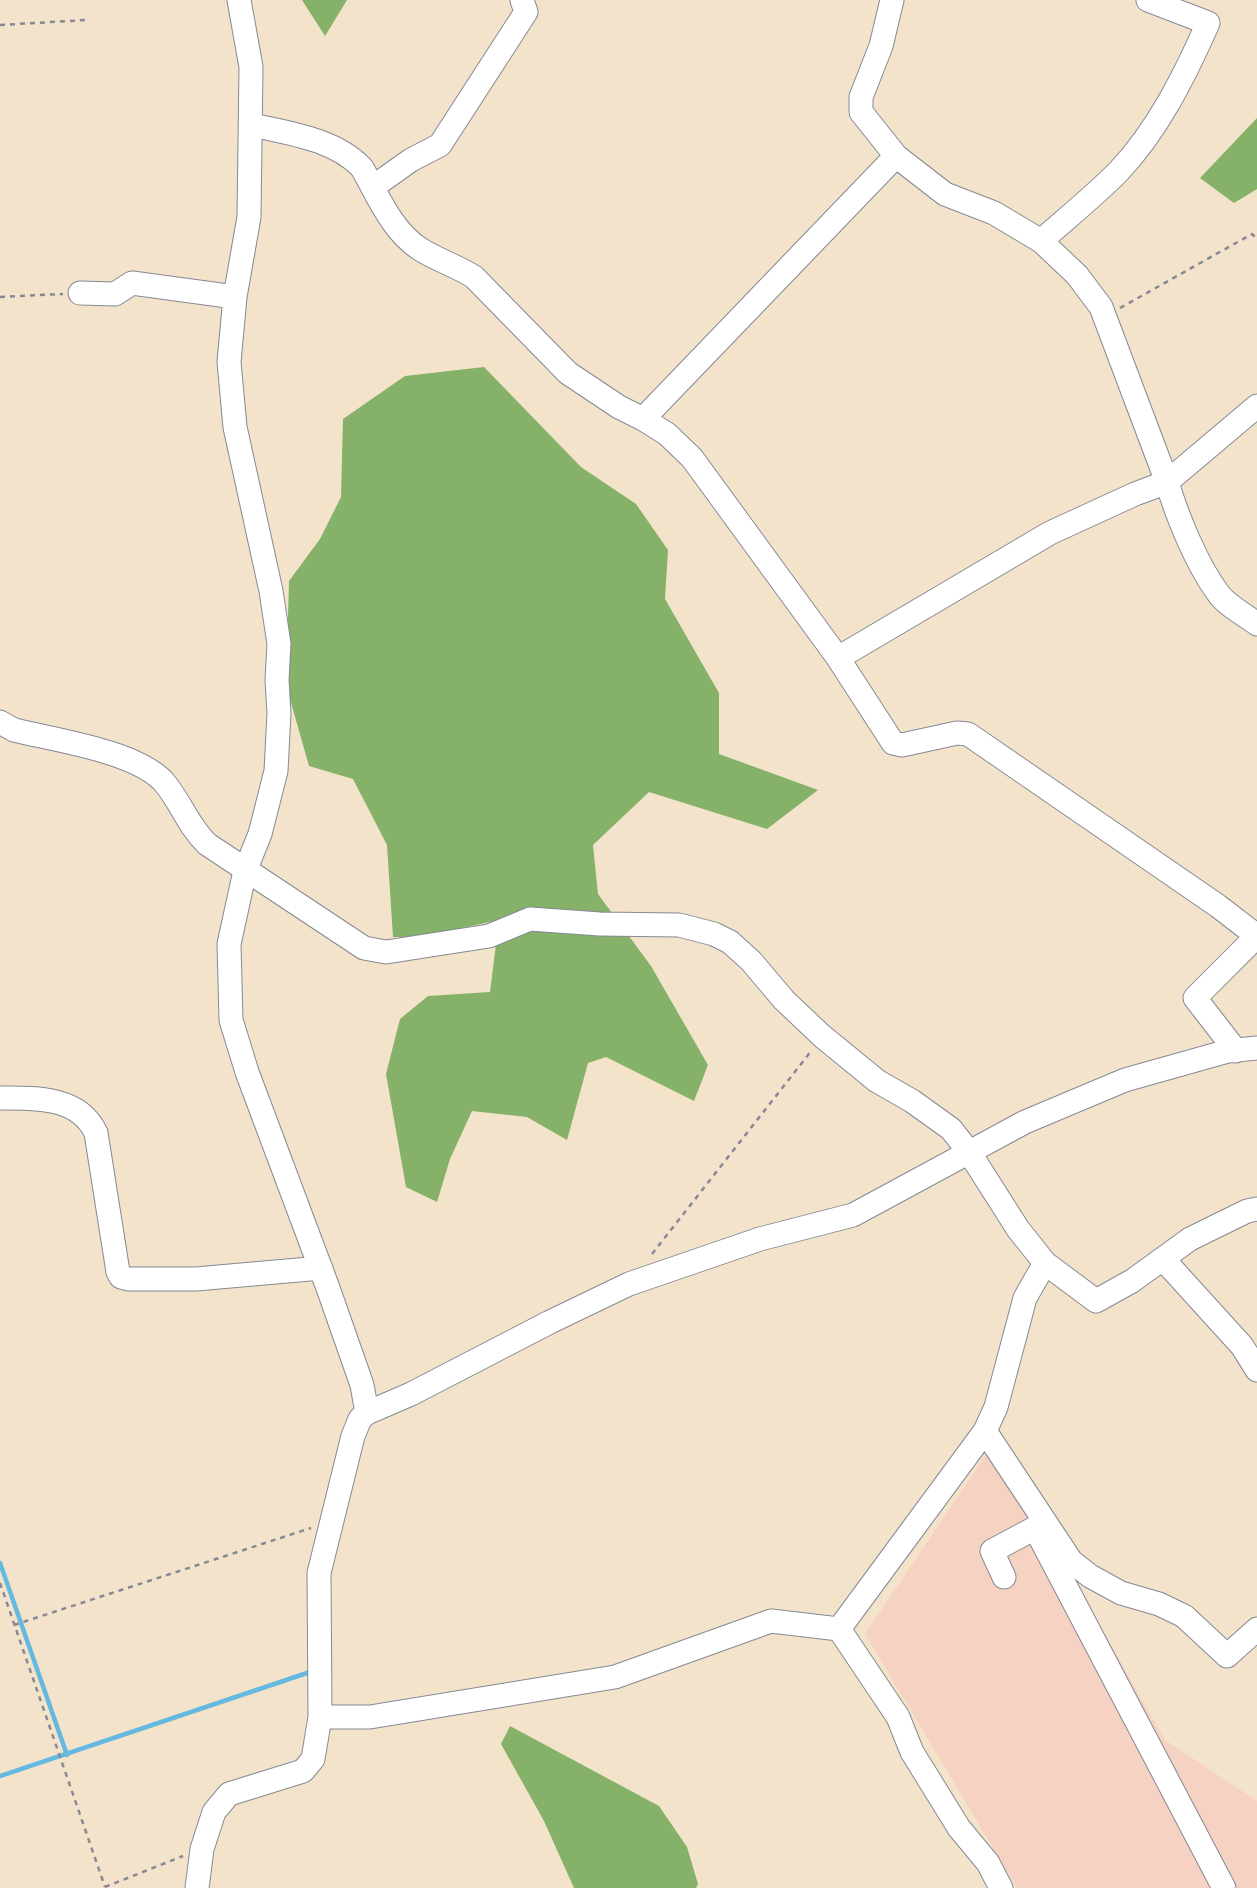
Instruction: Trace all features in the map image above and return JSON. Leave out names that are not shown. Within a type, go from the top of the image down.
[{"type":"street","points":[[239,0],[251,67],[249,217],[235,297],[229,362],[235,427],[271,590],[279,644],[276,771],[260,834],[245,871],[229,944],[231,1020],[247,1072],[362,1385],[367,1413]]},
{"type":"street","points":[[373,187],[411,160],[440,145],[526,12],[522,0]]},
{"type":"street","points":[[892,0],[881,46],[861,97],[861,112],[897,156],[945,194],[994,213],[1041,242],[1077,275],[1101,307],[1179,518],[1219,595],[1257,624]]},
{"type":"street","points":[[1041,242],[1119,171],[1174,93],[1208,23],[1148,0]]},
{"type":"street","points":[[251,125],[312,139],[354,160],[399,231],[420,249],[474,277],[568,373],[667,435],[692,458],[838,658],[893,743],[902,745],[957,733],[968,734],[1172,877],[1218,906],[1257,936],[1195,998],[1247,1049]]},
{"type":"street","points":[[643,419],[897,156]]},
{"type":"street","points":[[80,293],[115,294],[132,283],[235,297]]},
{"type":"street","points":[[838,658],[1050,533],[1167,482],[1257,406]]},
{"type":"street","points":[[0,722],[15,730],[134,762],[163,781],[201,839],[245,871],[364,948],[375,952],[430,947],[489,936],[530,919],[600,924],[679,925],[714,934],[730,942],[822,1036],[877,1081],[912,1101],[951,1129],[970,1153],[1018,1229],[1045,1263],[1096,1301],[1132,1281],[1190,1239],[1257,1209]]},
{"type":"street","points":[[197,1888],[202,1849],[214,1812],[229,1794],[303,1771],[313,1759],[320,1717],[319,1573],[353,1436],[360,1419],[367,1413],[411,1394],[629,1284],[760,1239],[853,1216],[1052,1109],[1125,1080],[1247,1049]]},
{"type":"street","points":[[0,1098],[52,1099],[65,1104],[92,1124],[96,1133],[118,1272],[121,1277],[196,1279],[321,1268]]},
{"type":"street","points":[[1163,1259],[1242,1346],[1257,1370]]},
{"type":"street","points":[[839,1629],[985,1431],[996,1408],[1025,1298],[1045,1263]]},
{"type":"street","points":[[985,1431],[1072,1561],[1090,1576],[1121,1593],[1159,1604],[1184,1616],[1227,1656],[1257,1629]]},
{"type":"street","points":[[1004,1577],[992,1551],[1035,1528],[1224,1888]]},
{"type":"street","points":[[320,1717],[370,1717],[615,1677],[771,1621],[839,1629],[898,1717],[912,1752],[959,1828],[988,1863],[1001,1888]]},
{"type":"path","points":[[0,25],[86,20]]},
{"type":"path","points":[[1105,317],[1252,234],[1257,239]]},
{"type":"path","points":[[0,297],[80,293]]},
{"type":"path","points":[[629,1284],[822,1036]]},
{"type":"path","points":[[14,1625],[331,1522]]},
{"type":"path","points":[[0,1583],[104,1888],[148,1868],[202,1849]]},
{"type":"shaded area","points":[[990,1449],[1064,1563],[1165,1740],[1257,1801],[1257,1888],[1017,1888],[865,1634]]},
{"type":"green space","points":[[302,0],[347,0],[325,36]]},
{"type":"green space","points":[[1257,118],[1257,189],[1234,203],[1200,178]]},
{"type":"green space","points":[[484,367],[581,467],[636,504],[668,550],[665,599],[719,693],[719,754],[818,790],[767,829],[649,792],[593,845],[598,894],[651,966],[708,1065],[694,1101],[606,1057],[588,1063],[567,1140],[527,1117],[472,1111],[450,1159],[437,1202],[406,1187],[386,1074],[400,1019],[428,996],[490,992],[499,920],[420,937],[393,937],[387,845],[353,779],[309,766],[286,685],[289,581],[320,539],[341,497],[343,419],[405,376]]},
{"type":"green space","points":[[510,1726],[659,1806],[687,1847],[698,1884],[696,1888],[574,1888],[544,1821],[501,1744]]},
{"type":"waterway","points":[[0,1563],[67,1755]]},
{"type":"waterway","points":[[0,1776],[313,1671]]}]
